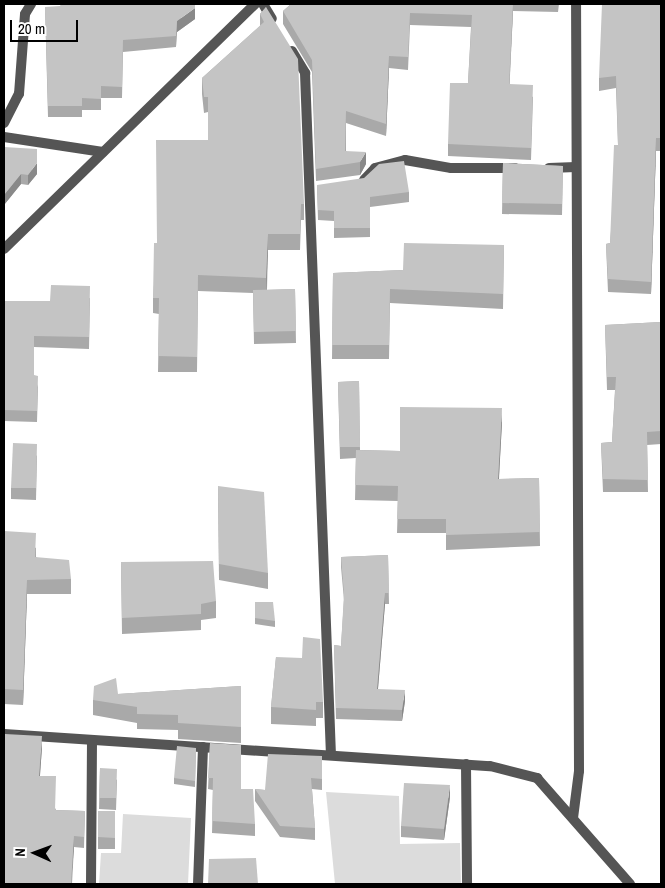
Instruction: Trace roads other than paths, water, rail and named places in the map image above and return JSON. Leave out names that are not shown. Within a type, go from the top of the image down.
[{"type":"street","points":[[4,123],[19,94],[24,14],[31,4]]},
{"type":"street","points":[[4,249],[255,4]]},
{"type":"street","points":[[263,4],[277,27]]},
{"type":"street","points":[[573,818],[579,771],[576,4]]},
{"type":"street","points":[[287,42],[304,73],[331,756]]},
{"type":"street","points":[[4,137],[103,152]]},
{"type":"street","points":[[356,182],[363,181],[375,168],[405,160],[451,168],[576,167]]},
{"type":"street","points":[[309,189],[325,186]]},
{"type":"street","points":[[4,734],[490,766],[536,778],[630,884]]},
{"type":"street","points":[[91,884],[92,740]]},
{"type":"street","points":[[198,884],[203,747]]},
{"type":"street","points":[[466,764],[467,884]]}]
